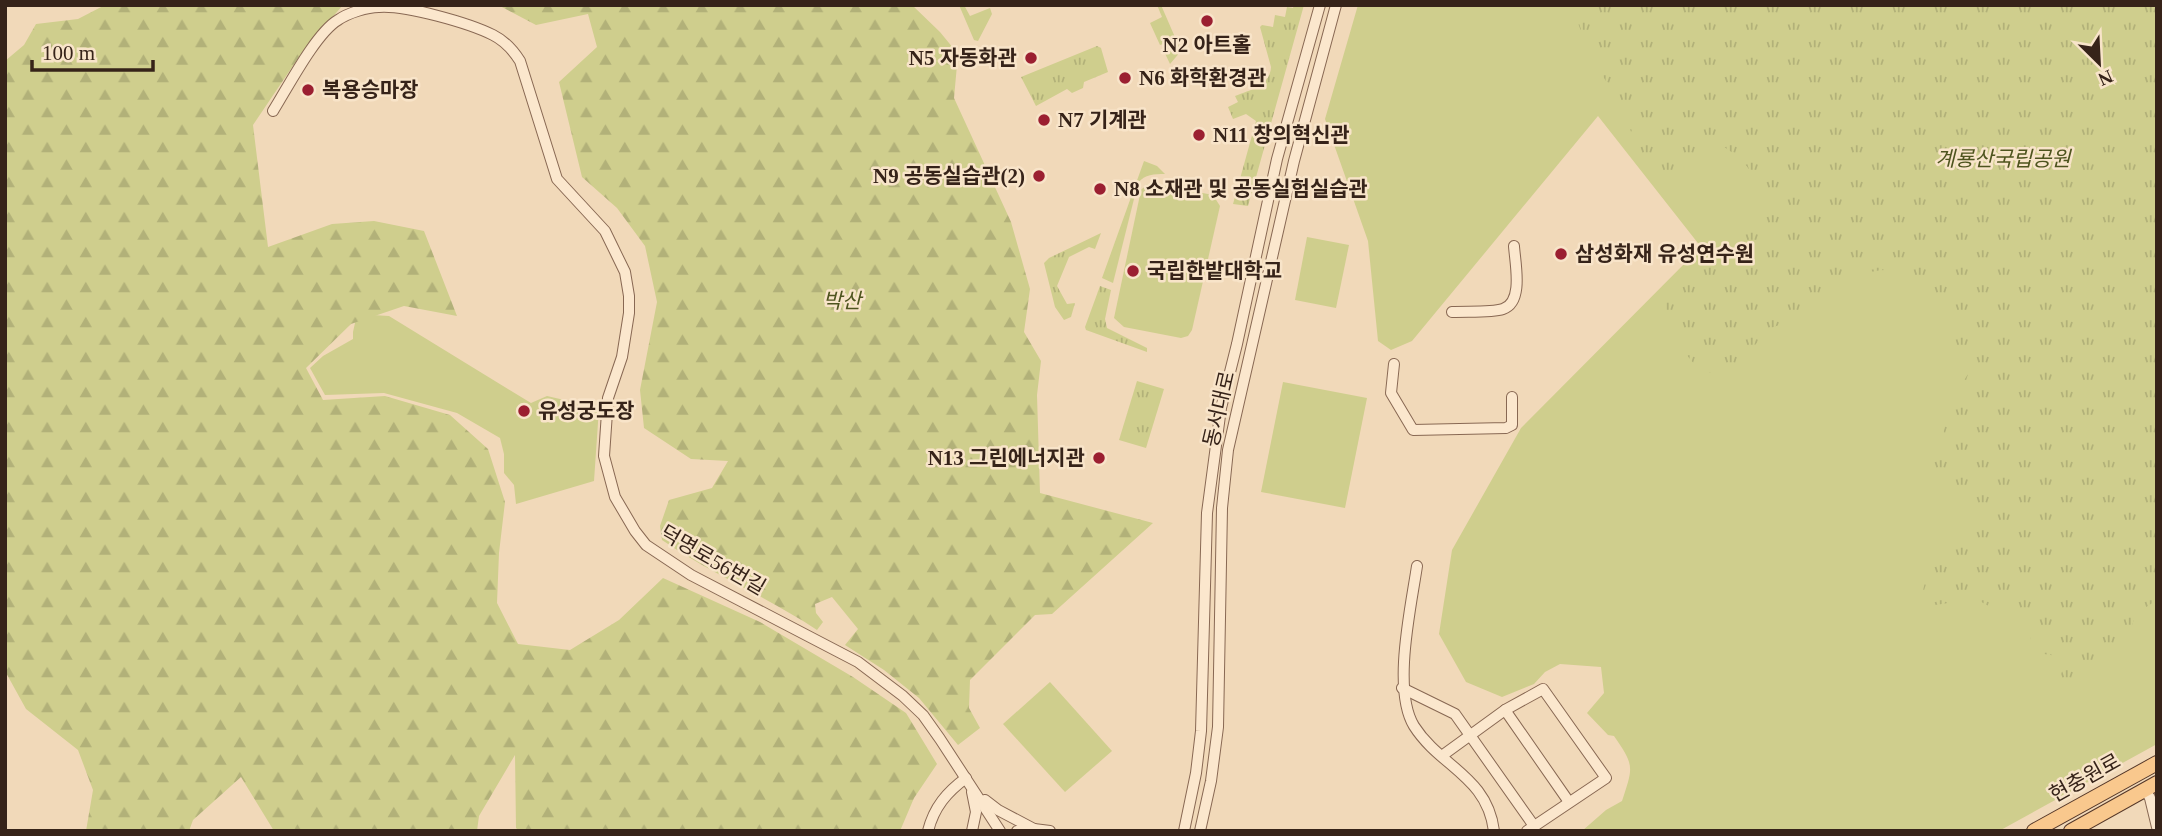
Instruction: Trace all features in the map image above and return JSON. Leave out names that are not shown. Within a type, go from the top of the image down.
[{"type":"main road","name":"현충원로","points":[[2034,831],[2157,763]]},
{"type":"main road","name":"현충원로","points":[[2071,831],[2151,786]]},
{"type":"street","name":"동서대로","points":[[1184,831],[1201,732],[1207,513],[1221,408],[1277,159],[1320,5]]},
{"type":"street","name":"동서대로","points":[[1200,831],[1211,781],[1218,727],[1222,508],[1228,450],[1294,161],[1336,5]]},
{"type":"street","name":"덕명로56번길","points":[[273,111],[325,30],[339,19],[378,7],[394,8],[458,23],[495,36],[512,49],[520,61],[558,179],[605,231],[625,272],[629,313],[622,357],[608,398],[604,456],[615,497],[635,531],[646,545],[691,575],[782,621],[878,676],[923,715],[1000,831]]},
{"type":"street","points":[[1452,312],[1503,309],[1511,303],[1516,294],[1514,246]]},
{"type":"street","points":[[1394,364],[1391,393],[1413,430],[1506,429],[1512,425],[1512,397]]},
{"type":"street","points":[[1417,566],[1402,688],[1413,724],[1475,785],[1492,815],[1494,831]]},
{"type":"street","points":[[1402,688],[1455,714],[1471,734],[1530,828],[1606,778],[1543,689],[1505,710],[1471,734],[1443,755]]},
{"type":"street","points":[[1505,710],[1569,802]]},
{"type":"street","points":[[968,780],[998,810],[1034,829]]},
{"type":"street","points":[[928,831],[935,810],[944,797],[968,780]]},
{"type":"street","points":[[968,780],[976,812],[972,831]]},
{"type":"street","points":[[2151,786],[2157,827]]},
{"type":"street","points":[[1017,831],[1050,831]]},
{"type":"green space","points":[[105,5],[343,5],[303,51],[253,125],[268,247],[332,224],[374,221],[424,231],[457,316],[404,306],[351,324],[306,368],[323,400],[385,396],[450,415],[488,449],[505,502],[497,603],[518,644],[570,650],[619,620],[663,578],[760,622],[853,677],[906,713],[937,764],[914,798],[900,831],[519,831],[516,828],[515,755],[479,816],[477,831],[274,831],[241,777],[193,820],[189,831],[86,831],[93,790],[78,750],[26,709],[5,671],[5,61],[24,45],[36,24],[78,19]]},
{"type":"green space","name":"박산","points":[[498,5],[912,5],[958,54],[954,98],[1011,222],[1030,289],[1024,332],[1041,361],[1037,395],[1040,493],[1153,523],[1052,614],[1035,615],[970,680],[969,708],[980,728],[958,745],[919,698],[884,670],[845,645],[858,629],[832,597],[815,604],[816,613],[823,622],[817,630],[662,540],[660,526],[669,500],[712,488],[728,461],[691,459],[644,428],[640,390],[657,302],[645,246],[617,208],[582,177],[559,82],[597,47],[588,14],[536,25]]},
{"type":"green space","points":[[959,5],[964,5],[970,16],[990,8],[992,14],[978,41],[974,40]]},
{"type":"green space","points":[[1157,5],[1161,5],[1181,51],[1170,64],[1162,47],[1175,40],[1160,45],[1150,23],[1162,17]]},
{"type":"green space","points":[[1294,5],[1304,5],[1248,206],[1233,204],[1256,121],[1246,114],[1233,119],[1228,107],[1238,102],[1235,96],[1267,79],[1271,67],[1260,27],[1273,27],[1275,15],[1285,17],[1287,7],[1293,8]]},
{"type":"green space","points":[[1358,5],[2157,5],[2157,744],[1999,831],[1582,831],[1606,810],[1622,801],[1630,773],[1626,754],[1614,736],[1608,735],[1587,713],[1604,693],[1601,667],[1560,664],[1545,672],[1534,684],[1502,697],[1466,682],[1439,634],[1452,550],[1521,428],[1701,247],[1598,116],[1412,341],[1391,350],[1378,341],[1368,241],[1325,119]]},
{"type":"green space","name":"계룡산국립공원","points":[[1571,5],[2157,5],[2157,600],[2137,613],[2124,649],[2063,686],[2059,682],[2064,664],[2062,657],[2036,653],[2030,648],[2034,621],[2030,616],[2005,615],[1976,599],[1935,605],[1924,602],[1926,580],[1934,565],[1972,522],[1965,507],[1934,479],[1924,463],[1941,440],[1946,410],[1968,374],[1964,362],[1952,355],[1952,324],[1926,294],[1908,279],[1888,270],[1875,271],[1842,282],[1810,315],[1800,321],[1773,327],[1733,366],[1710,373],[1694,364],[1670,327],[1665,307],[1667,298],[1677,280],[1694,263],[1746,225],[1760,211],[1755,180],[1745,164],[1721,145],[1671,171],[1655,169],[1648,163],[1637,147],[1623,111],[1585,43]]},
{"type":"green space","points":[[1097,46],[1101,48],[1108,72],[1084,82],[1083,88],[1072,93],[1067,89],[1036,106],[1021,77]]},
{"type":"green space","points":[[1144,161],[1157,166],[1165,174],[1147,176],[1138,183],[1113,283],[1102,278]]},
{"type":"green space","points":[[1147,184],[1213,195],[1220,206],[1192,330],[1188,336],[1181,338],[1124,327],[1114,318],[1141,190]]},
{"type":"green space","points":[[1101,233],[1095,249],[1089,247],[1069,257],[1057,286],[1067,304],[1075,303],[1071,317],[1064,320],[1055,307],[1044,263]]},
{"type":"green space","points":[[1307,237],[1349,245],[1336,308],[1295,300]]},
{"type":"green space","points":[[1100,286],[1111,290],[1105,319],[1107,328],[1147,348],[1147,352],[1086,330]]},
{"type":"green space","name":"유성궁도장","points":[[357,314],[389,316],[531,403],[547,396],[599,408],[594,481],[516,504],[514,485],[504,473],[504,454],[500,438],[457,413],[384,393],[325,395],[310,368],[323,356],[353,339]]},
{"type":"green space","points":[[1137,381],[1164,389],[1146,448],[1119,440]]},
{"type":"green space","points":[[1283,382],[1367,398],[1345,508],[1261,492]]},
{"type":"green space","points":[[1050,682],[1112,751],[1065,792],[1003,724]]},
{"type":"place","name":"N2 아트홀","points":[[1207,21]]},
{"type":"place","name":"N5 자동화관","points":[[1031,58]]},
{"type":"place","name":"N6 화학환경관","points":[[1125,78]]},
{"type":"place","name":"복용승마장","points":[[308,90]]},
{"type":"place","name":"N7 기계관","points":[[1044,120]]},
{"type":"place","name":"N11 창의혁신관","points":[[1199,135]]},
{"type":"place","name":"N9 공동실습관(2)","points":[[1039,176]]},
{"type":"place","name":"N8 소재관 및 공동실험실습관","points":[[1100,189]]},
{"type":"place","name":"삼성화재 유성연수원","points":[[1561,254]]},
{"type":"place","name":"국립한밭대학교","points":[[1133,271]]},
{"type":"place","name":"유성궁도장","points":[[524,411]]},
{"type":"place","name":"N13 그린에너지관","points":[[1099,458]]}]
